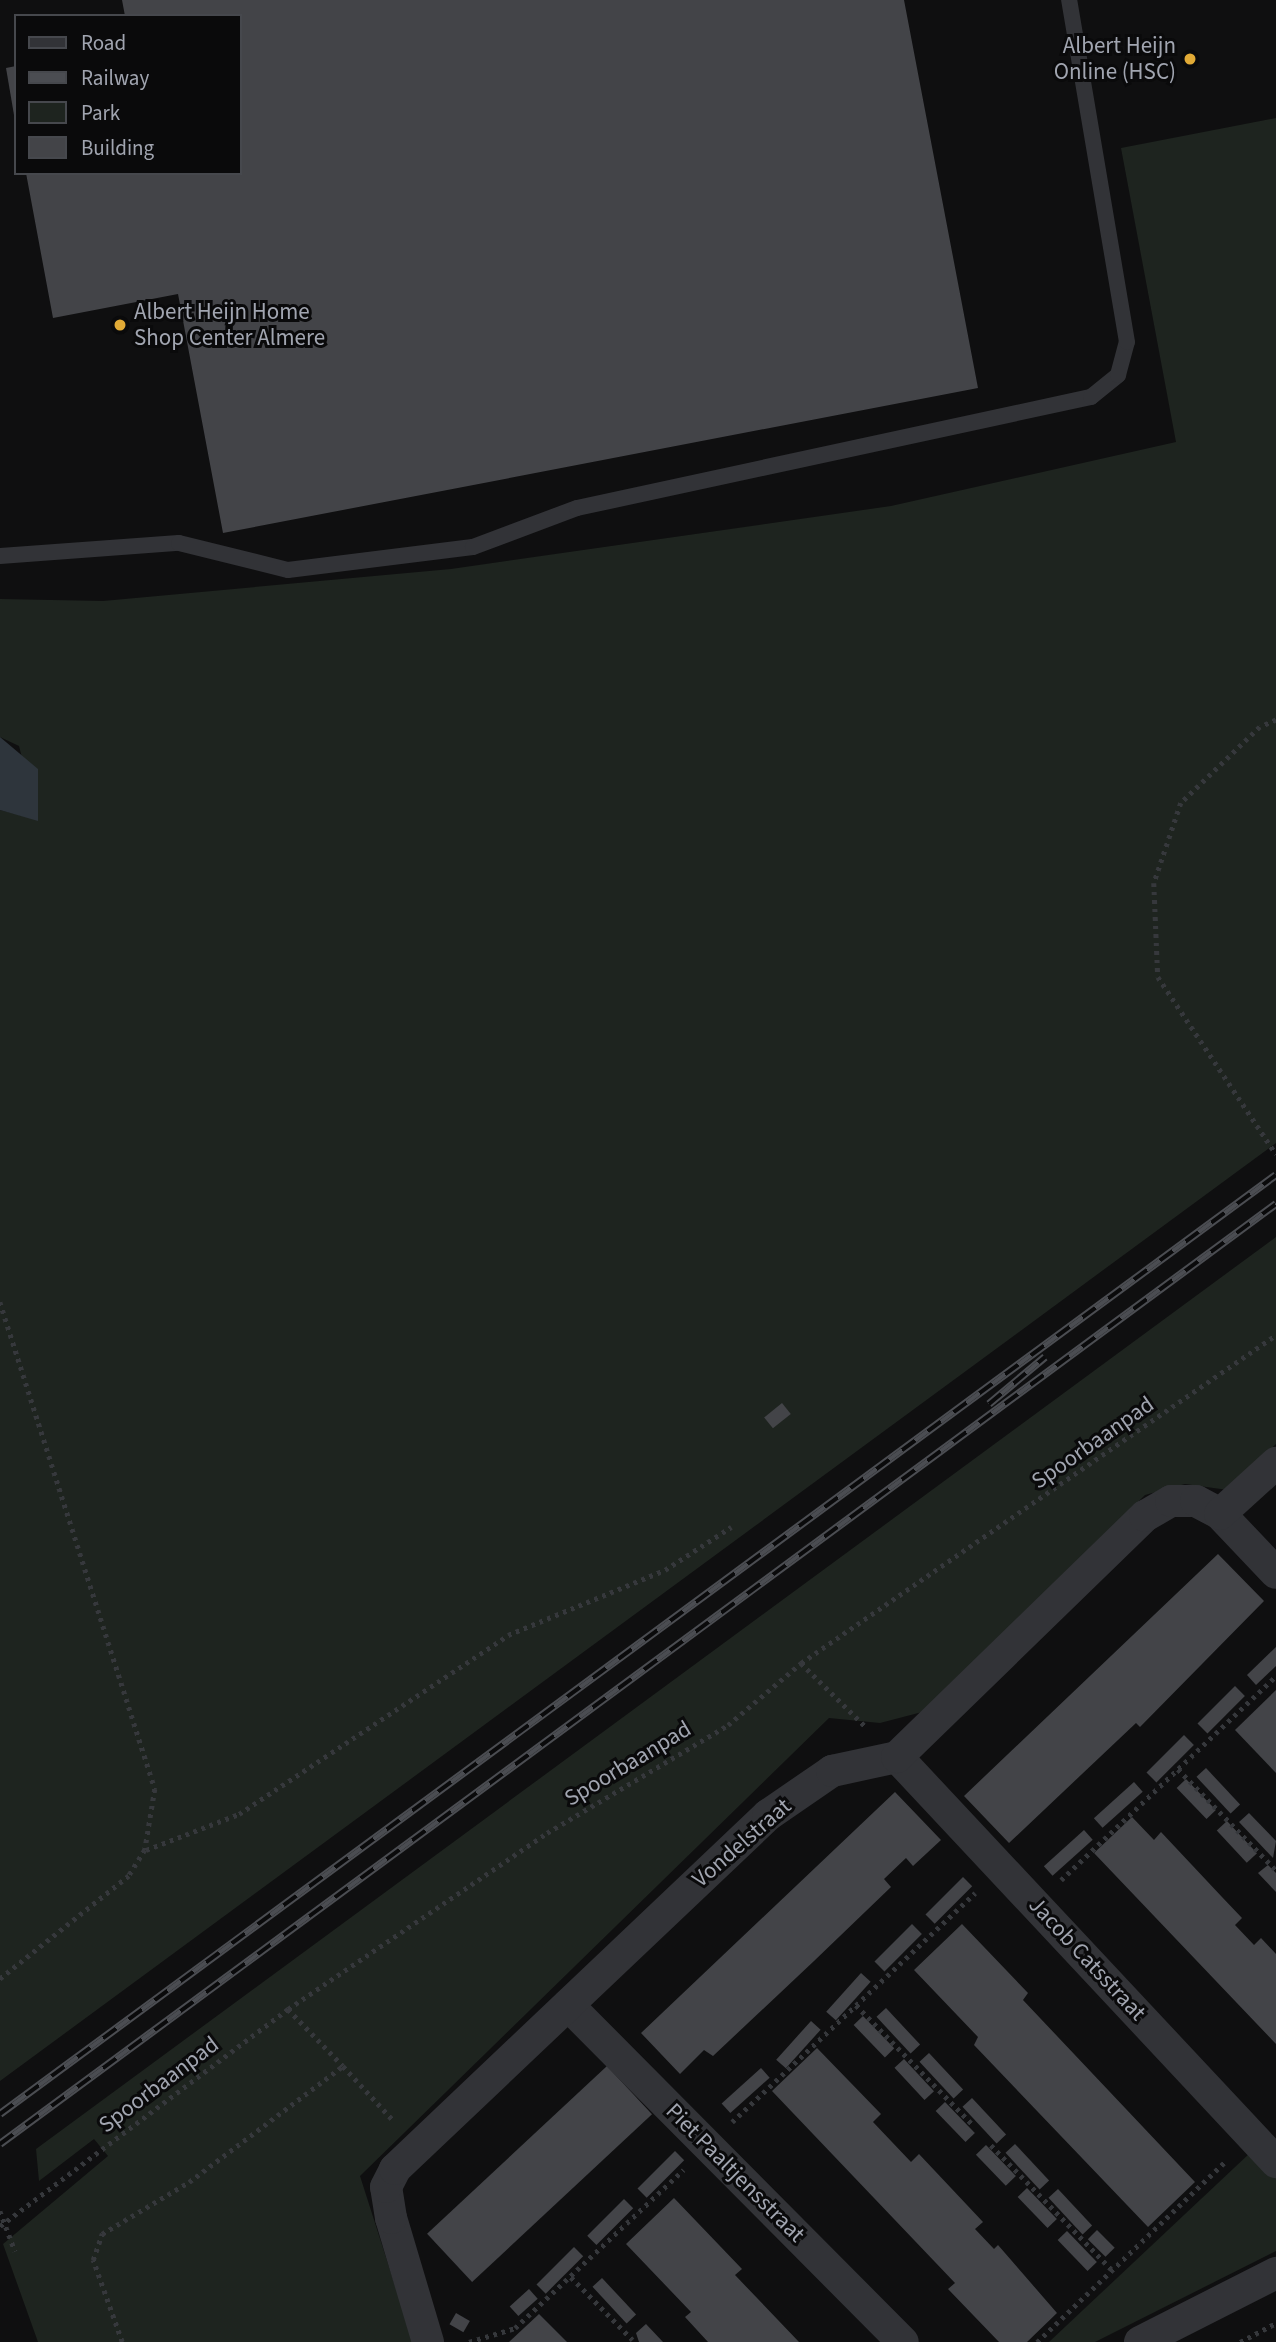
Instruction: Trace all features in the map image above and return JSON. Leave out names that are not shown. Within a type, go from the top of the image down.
[{"type":"street","points":[[1220,1514],[1276,1463]]},
{"type":"street","points":[[897,1757],[1145,1516],[1171,1501],[1196,1501],[1220,1514],[1276,1573]]},
{"type":"street","name":"Jacob Catsstraat","points":[[897,1757],[1276,2162]]},
{"type":"street","name":"Vondelstraat","points":[[428,2342],[391,2218],[386,2187],[396,2169],[768,1815],[831,1771],[897,1757]]},
{"type":"street","name":"Piet Paaltjensstraat","points":[[568,2005],[903,2342]]},
{"type":"street","points":[[1140,2342],[1276,2273]]},
{"type":"lane","points":[[0,556],[179,543],[288,570],[473,547],[577,508],[1091,397],[1118,375],[1127,342],[1069,0]]},
{"type":"path","points":[[1276,720],[1259,727],[1181,803],[1154,883],[1158,977],[1276,1154]]},
{"type":"path","points":[[0,1302],[155,1789],[145,1850]]},
{"type":"path","name":"Spoorbaanpad","points":[[0,2226],[288,2009],[547,1833],[728,1725],[801,1664],[1276,1335]]},
{"type":"path","points":[[0,1979],[105,1897],[145,1850],[239,1814],[508,1635],[665,1570],[731,1527]]},
{"type":"path","points":[[801,1664],[897,1757]]},
{"type":"path","points":[[1035,1904],[1276,1676]]},
{"type":"path","points":[[1178,1769],[1276,1870]]},
{"type":"path","points":[[469,2342],[515,2328],[1002,1868]]},
{"type":"path","points":[[856,2005],[972,2124]]},
{"type":"path","points":[[288,2009],[418,2147]]},
{"type":"path","points":[[122,2342],[93,2260],[97,2239],[189,2182],[342,2066]]},
{"type":"path","points":[[1037,2342],[1252,2136]]},
{"type":"path","points":[[991,2145],[1111,2269]]},
{"type":"path","points":[[0,2211],[15,2251]]},
{"type":"path","points":[[571,2277],[633,2340]]},
{"type":"path","points":[[1240,2342],[1276,2323]]},
{"type":"green space","points":[[1276,118],[1276,1143],[0,2081],[0,810],[38,820],[19,746],[0,737],[0,599],[103,601],[451,569],[891,506],[1176,442],[1121,148]]},
{"type":"green space","points":[[1276,1237],[1276,1444],[1228,1490],[1185,1484],[1145,1495],[926,1711],[880,1723],[829,1718],[360,2176],[413,2342],[38,2342],[3,2244],[108,2156],[94,2139],[39,2181],[36,2149]]},
{"type":"green space","points":[[1251,2152],[1276,2178],[1276,2251],[1095,2342],[1049,2342]]},
{"type":"shaded area","points":[[0,737],[38,769],[38,821],[0,810]]},
{"type":"building","points":[[122,0],[904,0],[978,388],[223,533],[178,294],[53,318],[26,175],[242,175],[242,14],[125,14]]},
{"type":"building","points":[[14,66],[14,115],[6,68]]},
{"type":"building","points":[[782,1403],[791,1414],[773,1428],[764,1417]]},
{"type":"building","points":[[1218,1554],[1264,1601],[1140,1727],[1136,1723],[1009,1843],[964,1796]]},
{"type":"building","points":[[1276,1647],[1276,1666],[1256,1685],[1247,1675]]},
{"type":"building","points":[[1235,1686],[1245,1696],[1207,1733],[1198,1723]]},
{"type":"building","points":[[1276,1690],[1276,1773],[1235,1730]]},
{"type":"building","points":[[1184,1735],[1194,1745],[1156,1782],[1147,1772]]},
{"type":"building","points":[[1206,1768],[1240,1805],[1231,1813],[1196,1777]]},
{"type":"building","points":[[1186,1779],[1216,1810],[1207,1819],[1177,1788]]},
{"type":"building","points":[[1134,1782],[1143,1792],[1103,1828],[1094,1818]]},
{"type":"building","points":[[895,1792],[941,1840],[913,1866],[906,1858],[884,1879],[891,1887],[814,1961],[713,2056],[704,2050],[680,2074],[641,2033]]},
{"type":"building","points":[[1249,1813],[1276,1841],[1273,1858],[1239,1822]]},
{"type":"building","points":[[1132,1817],[1154,1840],[1161,1832],[1242,1918],[1235,1925],[1254,1945],[1261,1938],[1276,1954],[1276,2044],[1094,1853]]},
{"type":"building","points":[[1227,1821],[1257,1853],[1247,1863],[1217,1831]]},
{"type":"building","points":[[1084,1830],[1093,1840],[1053,1876],[1044,1866]]},
{"type":"building","points":[[1268,1865],[1276,1873],[1276,1892],[1258,1873]]},
{"type":"building","points":[[963,1877],[972,1886],[935,1924],[926,1914]]},
{"type":"building","points":[[912,1924],[922,1934],[884,1971],[875,1961]]},
{"type":"building","points":[[962,1924],[1028,1993],[1023,2000],[1195,2182],[1148,2227],[974,2045],[978,2037],[914,1970]]},
{"type":"building","points":[[861,1973],[871,1982],[836,2020],[826,2012]]},
{"type":"building","points":[[886,2008],[920,2045],[911,2053],[876,2017]]},
{"type":"building","points":[[863,2016],[894,2048],[885,2057],[854,2025]]},
{"type":"building","points":[[811,2021],[821,2030],[786,2068],[776,2060]]},
{"type":"building","points":[[817,2048],[881,2114],[873,2122],[911,2162],[919,2154],[983,2222],[975,2229],[994,2249],[998,2245],[1057,2313],[1027,2342],[999,2342],[948,2289],[955,2283],[772,2091]]},
{"type":"building","points":[[929,2053],[963,2090],[954,2098],[919,2062]]},
{"type":"building","points":[[904,2059],[934,2091],[925,2100],[894,2068]]},
{"type":"building","points":[[607,2066],[652,2114],[472,2282],[427,2234]]},
{"type":"building","points":[[761,2068],[770,2078],[730,2113],[722,2103]]},
{"type":"building","points":[[972,2098],[1006,2135],[997,2143],[962,2107]]},
{"type":"building","points":[[945,2102],[975,2133],[966,2142],[936,2111]]},
{"type":"building","points":[[1015,2144],[1049,2181],[1040,2189],[1005,2153]]},
{"type":"building","points":[[986,2145],[1016,2176],[1006,2186],[976,2155]]},
{"type":"building","points":[[675,2151],[684,2160],[647,2198],[638,2188]]},
{"type":"building","points":[[1027,2188],[1057,2219],[1048,2228],[1018,2197]]},
{"type":"building","points":[[1058,2189],[1092,2226],[1083,2234],[1048,2198]]},
{"type":"building","points":[[674,2198],[742,2269],[735,2275],[799,2342],[708,2342],[685,2317],[691,2312],[626,2244]]},
{"type":"building","points":[[624,2199],[633,2208],[596,2245],[587,2236]]},
{"type":"building","points":[[1097,2230],[1115,2248],[1105,2257],[1088,2239]]},
{"type":"building","points":[[1067,2231],[1097,2262],[1088,2271],[1058,2240]]},
{"type":"building","points":[[574,2247],[583,2256],[546,2294],[537,2284]]},
{"type":"building","points":[[602,2278],[636,2315],[627,2323],[592,2287]]},
{"type":"building","points":[[529,2289],[538,2299],[518,2316],[510,2306]]},
{"type":"building","points":[[456,2313],[470,2321],[463,2332],[450,2324]]},
{"type":"building","points":[[539,2314],[567,2342],[509,2342]]},
{"type":"building","points":[[646,2324],[663,2342],[639,2342],[636,2333]]},
{"type":"railway","points":[[0,2114],[1276,1175]]},
{"type":"railway","points":[[0,2144],[1276,1204]]},
{"type":"railway","points":[[989,1404],[1045,1357]]},
{"type":"place","name":"Albert Heijn Online (HSC)","points":[[1190,59]]},
{"type":"place","name":"Albert Heijn Home Shop Center Almere","points":[[120,325]]}]
